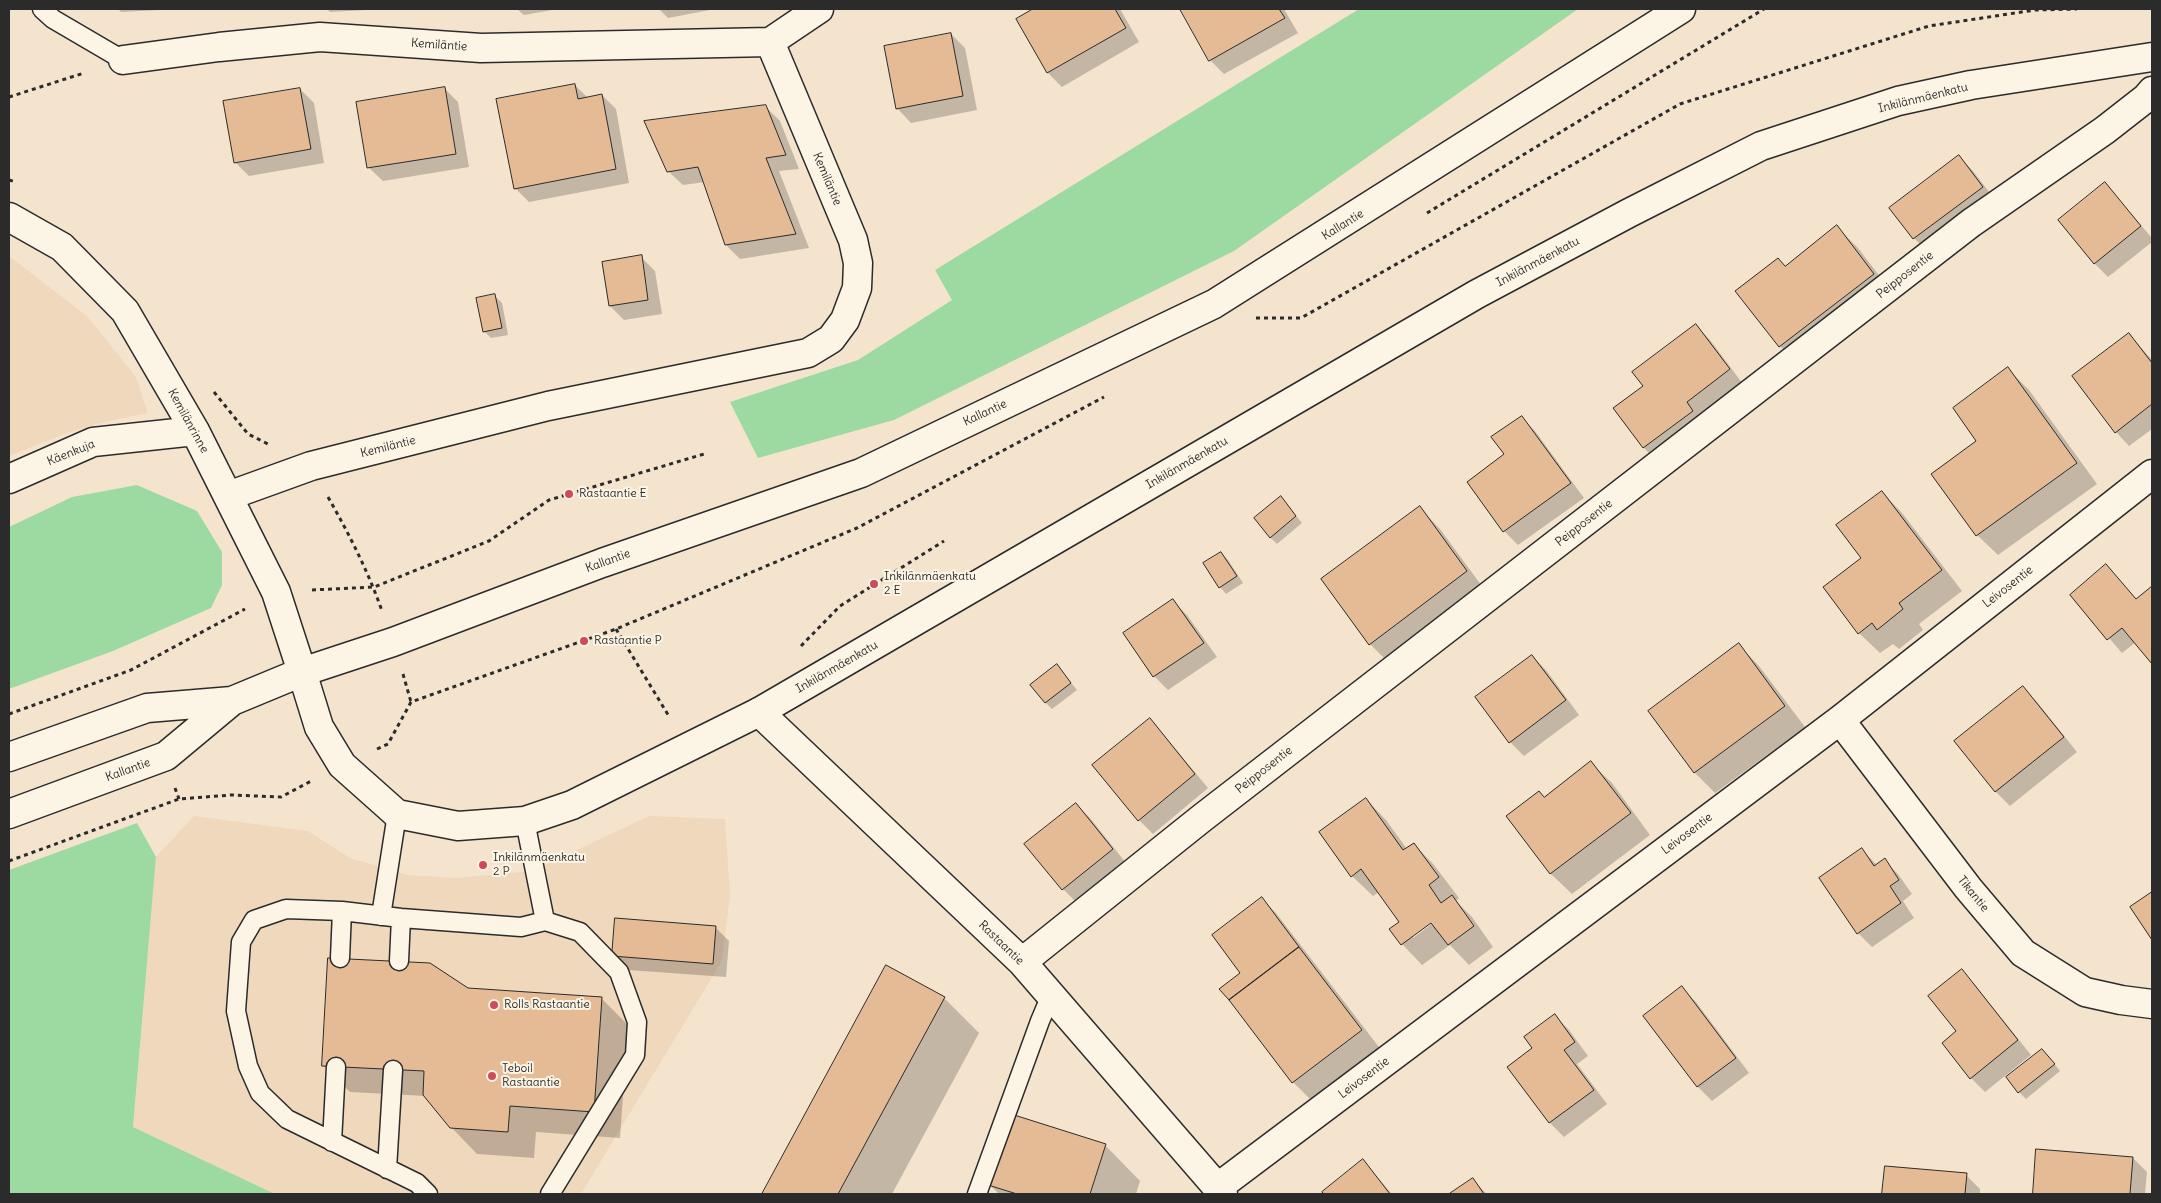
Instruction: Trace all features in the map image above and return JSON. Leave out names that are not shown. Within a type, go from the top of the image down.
[{"type":"street","points":[[770,42],[820,9]]},
{"type":"street","name":"Kallantie","points":[[9,814],[166,756],[232,701],[302,672],[393,642],[602,563],[860,473],[1214,304],[1335,230],[1666,13]]},
{"type":"street","name":"Kemiläntie","points":[[123,60],[219,47],[320,37],[480,48],[770,42],[853,240],[858,263],[857,288],[846,320],[831,339],[808,353],[548,406],[311,466],[228,496]]},
{"type":"street","name":"Inkilänmäenkatu","points":[[397,814],[458,826],[525,821],[572,805],[759,712],[1478,294],[1761,146],[1898,101],[1971,85],[2152,57]]},
{"type":"street","name":"Peipposentie","points":[[1022,962],[1210,812],[1964,229],[2104,130],[2146,98],[2152,91]]},
{"type":"street","name":"Kemilänrinne","points":[[9,217],[62,247],[125,311],[195,431],[276,592],[302,672]]},
{"type":"street","name":"Käenkuja","points":[[9,479],[93,442],[195,431]]},
{"type":"street","name":"Leivosentie","points":[[1220,1191],[1840,720],[2152,474]]},
{"type":"street","points":[[302,672],[319,727],[342,765],[397,814]]},
{"type":"street","name":"Kallantie","points":[[9,757],[146,708],[232,701]]},
{"type":"street","name":"Rastaantie","points":[[759,712],[1022,962],[1220,1191]]},
{"type":"street","name":"Tikantie","points":[[1840,720],[1968,888],[2023,953],[2085,992],[2121,1000],[2152,1004]]},
{"type":"lane","points":[[42,9],[53,19],[123,60]]},
{"type":"lane","points":[[381,916],[397,814]]},
{"type":"lane","points":[[525,821],[545,921]]},
{"type":"lane","points":[[428,1194],[417,1184],[387,1168],[287,1119],[260,1093],[248,1066],[236,1011],[241,942],[254,920],[286,909],[342,911],[401,918],[521,927],[545,921],[580,932],[619,972],[637,1022],[635,1055],[550,1194]]},
{"type":"lane","points":[[340,958],[342,911]]},
{"type":"lane","points":[[399,961],[401,918]]},
{"type":"lane","points":[[977,1194],[1051,995]]},
{"type":"lane","points":[[332,1142],[336,1067]]},
{"type":"lane","points":[[387,1168],[393,1070]]},
{"type":"path","points":[[1253,318],[1301,318],[1680,104],[1928,26],[2035,10],[2077,9]]},
{"type":"path","points":[[9,97],[123,60]]},
{"type":"path","points":[[9,180],[22,187]]},
{"type":"path","points":[[212,390],[248,434],[311,466],[349,533],[374,587]]},
{"type":"path","points":[[9,714],[131,670],[276,592],[374,587],[488,540],[549,500],[704,454]]},
{"type":"path","points":[[800,647],[840,606],[944,540]]},
{"type":"path","points":[[616,629],[671,719]]},
{"type":"path","points":[[388,744],[411,702]]},
{"type":"path","points":[[9,860],[179,799],[231,794],[281,797]]},
{"type":"shaded area","points":[[9,256],[87,316],[136,377],[148,413],[100,423],[62,435],[9,456]]},
{"type":"shaded area","points":[[194,816],[308,831],[350,858],[408,875],[457,878],[532,871],[649,816],[725,819],[730,895],[722,961],[581,1194],[275,1194],[133,1127],[156,857]]},
{"type":"green space","points":[[1359,9],[1578,9],[1234,251],[894,420],[758,458],[730,402],[858,360],[952,300],[935,270]]},
{"type":"green space","points":[[137,485],[197,511],[222,552],[222,585],[211,608],[113,651],[9,689],[9,527],[72,497]]},
{"type":"green space","points":[[137,823],[156,857],[133,1127],[275,1194],[9,1194],[9,870]]},
{"type":"building","points":[[1033,9],[1115,9],[1126,28],[1047,73],[1016,19]]},
{"type":"building","points":[[1180,9],[1279,9],[1285,18],[1209,61]]},
{"type":"building","points":[[951,33],[963,96],[896,109],[884,46]]},
{"type":"building","points":[[575,84],[578,99],[602,94],[616,169],[514,189],[496,99]]},
{"type":"building","points":[[445,87],[456,154],[367,168],[356,102]]},
{"type":"building","points":[[300,88],[311,149],[234,163],[223,101]]},
{"type":"building","points":[[766,105],[786,155],[766,158],[796,234],[725,245],[698,167],[667,172],[644,121]]},
{"type":"building","points":[[1959,155],[1983,187],[1913,239],[1889,208]]},
{"type":"building","points":[[2105,182],[2141,226],[2094,264],[2058,220]]},
{"type":"building","points":[[1837,225],[1874,274],[1779,347],[1735,291],[1778,258],[1785,266]]},
{"type":"building","points":[[642,255],[648,300],[609,306],[602,262]]},
{"type":"building","points":[[495,294],[502,328],[483,332],[476,298]]},
{"type":"building","points":[[1696,324],[1730,369],[1687,402],[1693,411],[1643,448],[1613,408],[1643,386],[1632,372]]},
{"type":"building","points":[[2129,333],[2152,363],[2152,404],[2115,433],[2072,376]]},
{"type":"building","points":[[2008,367],[2077,463],[1976,536],[1931,474],[1976,441],[1953,408]]},
{"type":"building","points":[[1522,416],[1571,483],[1503,532],[1467,482],[1504,454],[1491,437]]},
{"type":"building","points":[[1882,491],[1942,570],[1899,603],[1903,609],[1877,630],[1872,623],[1858,634],[1823,587],[1861,558],[1836,525]]},
{"type":"building","points":[[1281,496],[1296,516],[1270,538],[1254,518]]},
{"type":"building","points":[[1420,506],[1467,571],[1369,645],[1321,579]]},
{"type":"building","points":[[1221,552],[1237,576],[1219,588],[1203,563]]},
{"type":"building","points":[[2106,564],[2136,599],[2152,586],[2152,664],[2122,628],[2107,640],[2070,595]]},
{"type":"building","points":[[1173,599],[1204,643],[1153,677],[1123,633]]},
{"type":"building","points":[[1739,643],[1785,706],[1694,773],[1648,711]]},
{"type":"building","points":[[1532,655],[1566,700],[1509,743],[1475,697]]},
{"type":"building","points":[[1057,664],[1071,683],[1045,703],[1030,685]]},
{"type":"building","points":[[2023,686],[2064,737],[1995,792],[1954,741]]},
{"type":"building","points":[[1150,718],[1195,774],[1138,821],[1092,765]]},
{"type":"building","points":[[1591,761],[1631,813],[1550,874],[1506,816],[1539,791],[1544,797]]},
{"type":"building","points":[[1366,798],[1403,850],[1414,843],[1439,877],[1429,885],[1441,903],[1452,895],[1474,926],[1448,945],[1431,923],[1401,945],[1389,929],[1399,922],[1361,869],[1351,877],[1319,832]]},
{"type":"building","points":[[1076,803],[1113,849],[1062,890],[1024,844]]},
{"type":"building","points":[[1862,848],[1874,866],[1885,858],[1899,880],[1890,886],[1901,903],[1857,934],[1819,878]]},
{"type":"building","points":[[2152,892],[2152,940],[2130,907]]},
{"type":"building","points":[[1262,897],[1299,947],[1229,1000],[1219,989],[1240,973],[1212,935]]},
{"type":"building","points":[[615,918],[716,926],[713,964],[612,956]]},
{"type":"building","points":[[1299,947],[1362,1030],[1292,1083],[1229,1000]]},
{"type":"building","points":[[328,958],[430,963],[468,988],[602,997],[594,1112],[510,1106],[508,1132],[450,1128],[423,1095],[424,1071],[322,1066]]},
{"type":"building","points":[[886,965],[945,997],[838,1194],[762,1194]]},
{"type":"building","points":[[1962,969],[2018,1040],[1970,1079],[1942,1043],[1956,1031],[1928,996]]},
{"type":"building","points":[[1682,986],[1736,1058],[1697,1087],[1643,1016]]},
{"type":"building","points":[[1555,1014],[1575,1042],[1564,1050],[1594,1090],[1549,1123],[1507,1067],[1532,1048],[1524,1037]]},
{"type":"building","points":[[2042,1049],[2055,1064],[2018,1093],[2006,1077]]},
{"type":"building","points":[[1011,1114],[1106,1144],[1090,1194],[1017,1194],[988,1185]]},
{"type":"building","points":[[2036,1149],[2133,1157],[2130,1194],[2033,1194]]},
{"type":"building","points":[[1363,1159],[1390,1194],[1324,1194],[1322,1192]]},
{"type":"building","points":[[1885,1166],[1967,1173],[1965,1194],[1882,1194]]},
{"type":"building","points":[[1473,1178],[1484,1194],[1449,1194]]},
{"type":"place","name":"Rastaantie E","points":[[569,494]]},
{"type":"place","name":"Inkilänmäenkatu 2 E","points":[[874,584]]},
{"type":"place","name":"Rastaantie P","points":[[584,641]]},
{"type":"place","name":"Inkilänmäenkatu 2 P","points":[[483,865]]},
{"type":"place","name":"Rolls Rastaantie","points":[[494,1005]]},
{"type":"place","name":"Teboil Rastaantie","points":[[492,1076]]}]
